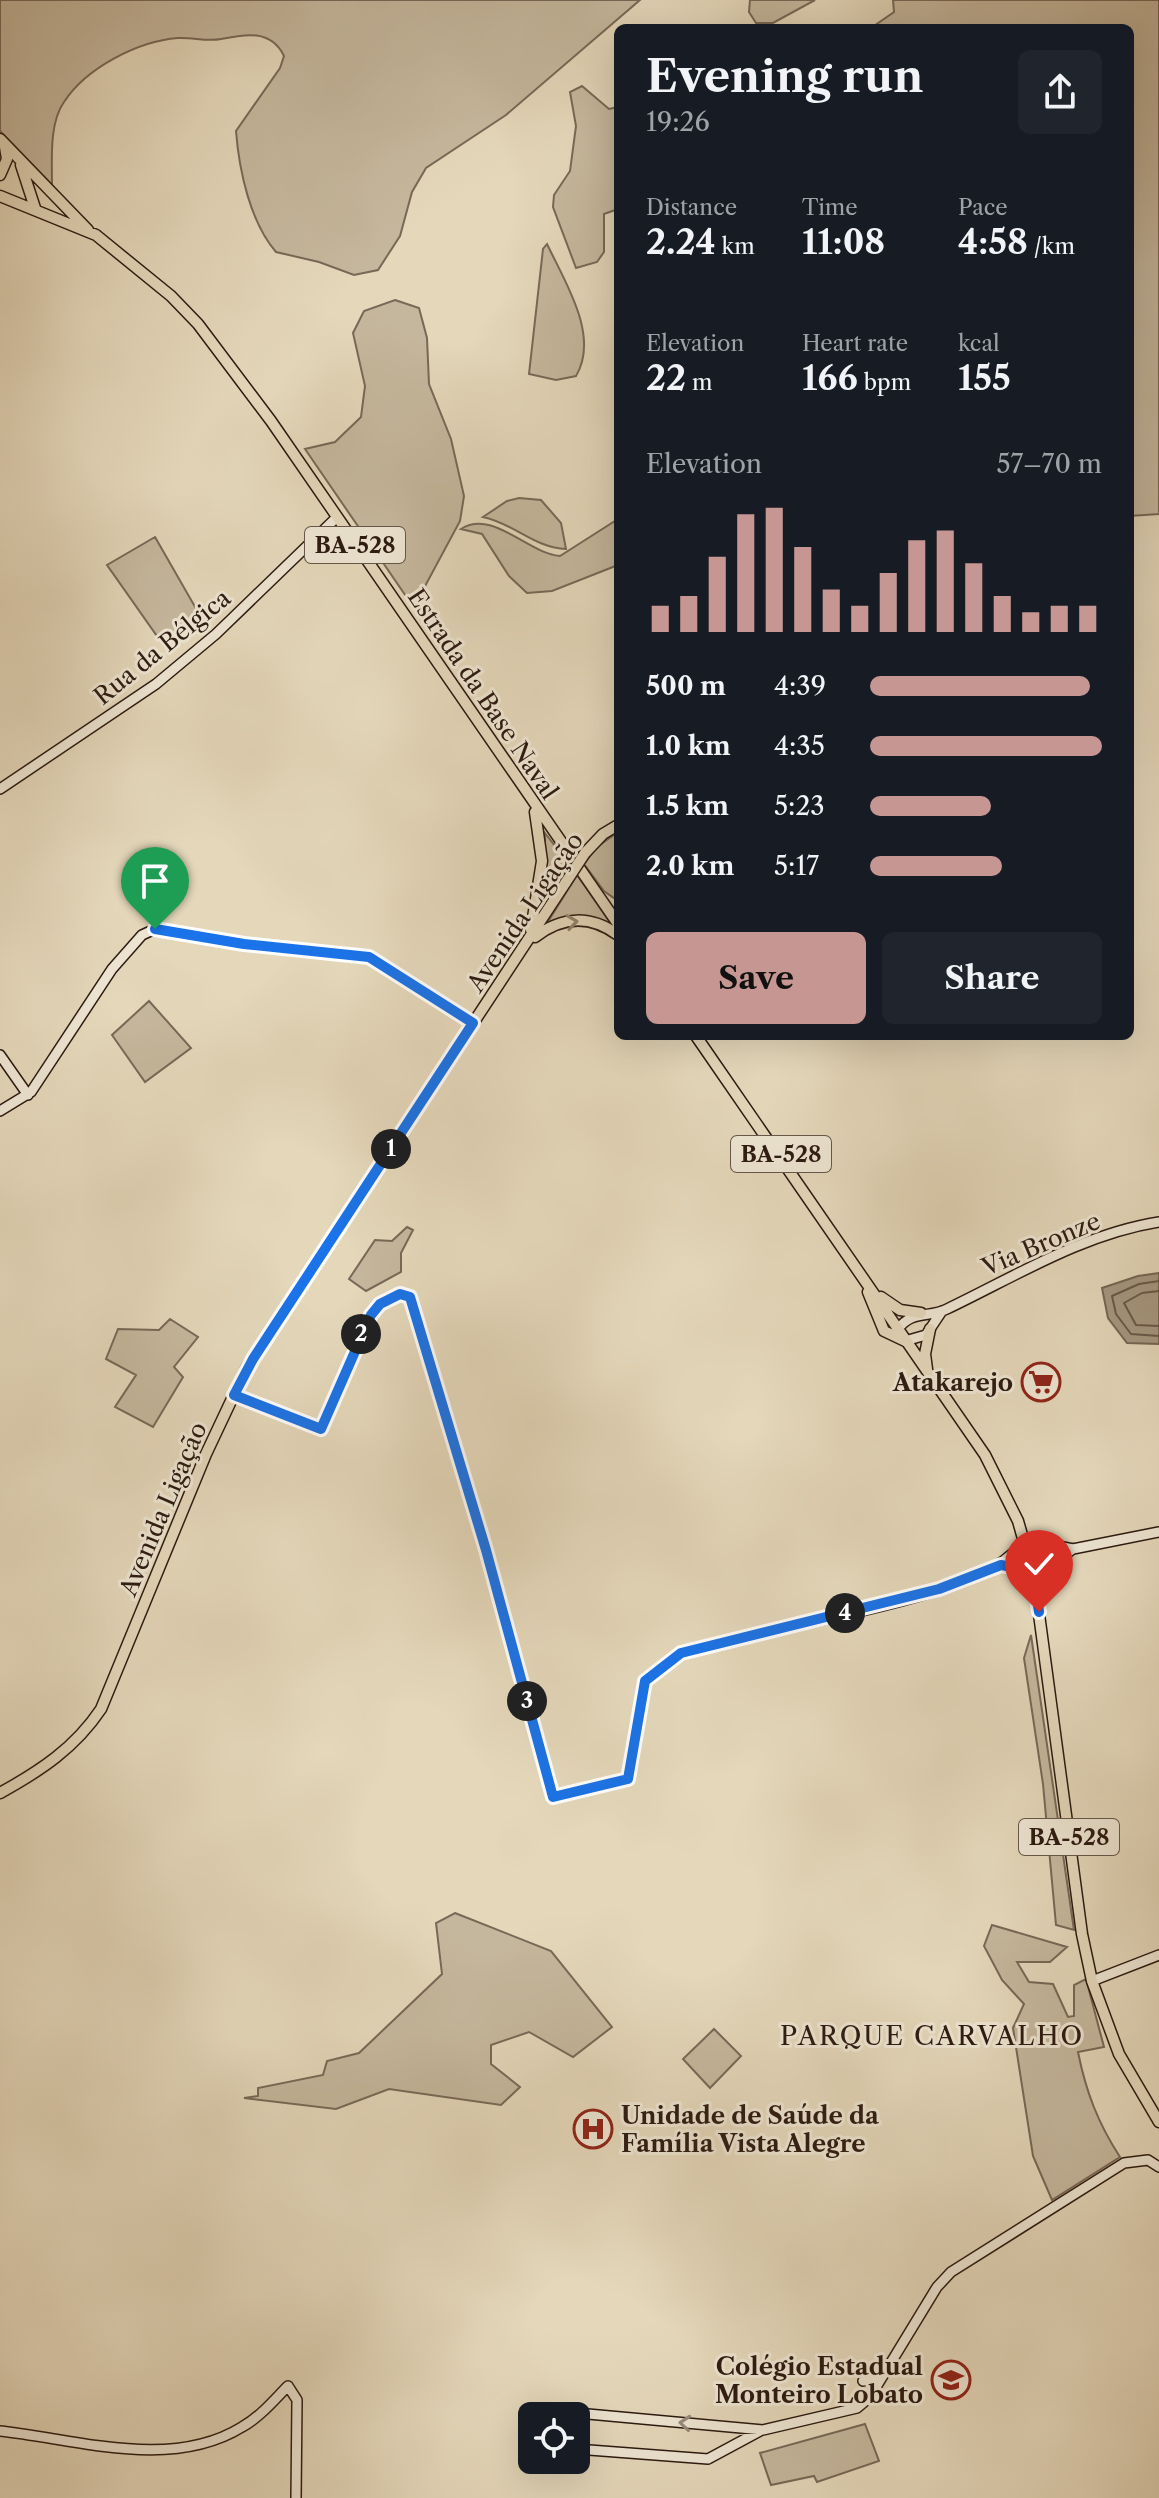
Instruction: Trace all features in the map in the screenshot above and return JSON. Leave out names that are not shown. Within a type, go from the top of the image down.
[{"type":"main road","points":[[0,139],[93,233]]},
{"type":"main road","points":[[0,139],[7,153],[0,175]]},
{"type":"main road","points":[[18,160],[26,174],[29,198],[35,208]]},
{"type":"main road","name":"BA-528","points":[[0,196],[93,233]]},
{"type":"main road","name":"Estrada da Base Naval","points":[[93,233],[162,288],[198,324],[271,421],[532,801],[546,831],[614,918]]},
{"type":"main road","name":"Rua da Bélgica","points":[[0,789],[156,684],[216,634],[336,518]]},
{"type":"main road","name":"Avenida Ligação","points":[[0,1793],[59,1757],[88,1728],[101,1709],[234,1395],[258,1350],[585,853],[614,827]]},
{"type":"main road","points":[[527,943],[539,896],[546,831]]},
{"type":"main road","points":[[603,901],[614,905]]},
{"type":"main road","points":[[527,943],[550,927],[571,920],[592,920],[614,933]]},
{"type":"main road","points":[[0,1111],[28,1095],[112,969],[131,946],[155,929],[244,944],[369,957],[473,1023]]},
{"type":"main road","name":"BA-528","points":[[699,1040],[999,1478],[1034,1577],[1082,1934],[1092,1981],[1124,2064],[1159,2122]]},
{"type":"main road","points":[[0,1055],[28,1095]]},
{"type":"main road","name":"Via Bronze","points":[[898,1329],[910,1317],[942,1311],[1049,1257],[1159,1222]]},
{"type":"main road","points":[[861,1275],[893,1307],[921,1313]]},
{"type":"main road","points":[[861,1275],[884,1331],[905,1341],[919,1339],[930,1329]]},
{"type":"main road","points":[[234,1395],[321,1429],[371,1315],[380,1304],[402,1294],[410,1297],[553,1797],[628,1779],[645,1681],[681,1653],[939,1589],[1001,1565],[1014,1554],[1023,1539],[1073,1549],[1159,1532]]},
{"type":"main road","name":"Via Bronze","points":[[930,1329],[942,1311]]},
{"type":"main road","points":[[927,1371],[925,1354],[930,1329]]},
{"type":"main road","points":[[1036,1540],[1049,1553],[1046,1570]]},
{"type":"main road","points":[[1001,1565],[1018,1568],[1034,1577],[1073,1549]]},
{"type":"main road","points":[[1092,1981],[1159,1955]]},
{"type":"main road","points":[[1103,2015],[1119,2035]]},
{"type":"main road","points":[[590,2450],[708,2459],[763,2430],[857,2408],[870,2397],[937,2287],[951,2272],[1124,2163],[1148,2160],[1159,2167]]},
{"type":"main road","points":[[863,2381],[882,2377]]},
{"type":"main road","points":[[0,2431],[127,2449],[172,2448],[213,2440],[241,2429],[288,2386],[297,2400],[296,2498]]},
{"type":"main road","points":[[590,2414],[763,2430]]},
{"type":"shaded area","points":[[0,0],[640,0],[506,115],[426,168],[412,192],[400,236],[378,270],[354,275],[319,262],[276,252],[253,211],[243,179],[236,131],[280,68],[284,56],[272,41],[248,35],[216,40],[163,40],[114,58],[85,78],[59,111],[52,142],[52,185],[0,131]]},
{"type":"shaded area","points":[[750,0],[815,0],[773,23],[756,23],[749,12]]},
{"type":"shaded area","points":[[893,0],[1159,0],[1159,514],[1134,516],[1134,24],[877,24],[894,12]]},
{"type":"shaded area","points":[[582,86],[609,109],[614,108],[614,210],[604,214],[604,252],[597,262],[576,268],[553,207],[554,195],[570,171],[576,126],[570,92]]},
{"type":"shaded area","points":[[547,244],[577,309],[584,344],[576,376],[556,380],[529,374],[543,249]]},
{"type":"shaded area","points":[[395,300],[419,308],[427,338],[429,384],[451,439],[464,496],[460,521],[416,603],[412,605],[305,449],[335,442],[361,417],[365,386],[353,333],[364,311]]},
{"type":"shaded area","points":[[519,498],[541,500],[561,523],[566,549],[544,545],[483,517],[507,501]]},
{"type":"shaded area","points":[[614,522],[614,567],[552,591],[527,593],[509,576],[482,534],[461,529],[473,524],[485,524],[535,548],[560,556]]},
{"type":"shaded area","points":[[155,537],[202,619],[164,646],[107,565]]},
{"type":"shaded area","points":[[545,833],[571,867],[540,913],[545,874]]},
{"type":"shaded area","points":[[614,835],[614,898],[604,891],[584,864],[597,847]]},
{"type":"shaded area","points":[[577,875],[614,928],[608,924],[546,925]]},
{"type":"shaded area","points":[[149,1001],[191,1048],[145,1082],[112,1035]]},
{"type":"shaded area","points":[[407,1227],[413,1230],[401,1253],[401,1272],[366,1291],[349,1279],[375,1240],[392,1241]]},
{"type":"shaded area","points":[[170,1319],[198,1337],[174,1367],[183,1377],[153,1427],[115,1407],[136,1375],[106,1359],[118,1329],[159,1330]]},
{"type":"shaded area","points":[[1031,1635],[1074,1930],[1056,1925],[1043,1784],[1024,1658]]},
{"type":"shaded area","points":[[455,1913],[551,1951],[612,2027],[573,2057],[529,2032],[491,2045],[491,2064],[520,2087],[501,2105],[389,2089],[336,2109],[244,2098],[258,2096],[258,2088],[323,2075],[327,2061],[359,2053],[442,1974],[436,1923]]},
{"type":"shaded area","points":[[992,1925],[1067,1947],[1050,1962],[1017,1962],[1029,1982],[1053,1984],[1068,2017],[1074,2016],[1074,1985],[1086,1979],[1104,2047],[1078,2052],[1094,2107],[1120,2157],[1052,2200],[1033,2156],[1013,2028],[1024,2004],[1002,1980],[984,1946]]},
{"type":"shaded area","points":[[714,2029],[741,2056],[710,2088],[683,2059]]},
{"type":"shaded area","points":[[865,2424],[879,2461],[817,2482],[814,2476],[771,2485],[760,2453]]},
{"type":"water","points":[[1159,1273],[1159,1344],[1127,1343],[1108,1318],[1102,1288],[1138,1276]]},
{"type":"place","name":"Atakarejo","points":[[1041,1382]]},
{"type":"place","name":"Unidade de Saúde da Família Vista Alegre","points":[[593,2129]]},
{"type":"place","name":"Colégio Estadual Monteiro Lobato","points":[[951,2380]]},
{"type":"district","name":"PARQUE CARVALHO","points":[[932,2036]]},
{"type":"route","points":[[155,929],[244,944],[369,957],[473,1023],[247,1367],[234,1395],[321,1429],[374,1309],[400,1294],[410,1297],[486,1550],[553,1797],[628,1779],[645,1681],[681,1653],[939,1589],[1001,1565],[1018,1568],[1034,1577],[1039,1612]]}]
